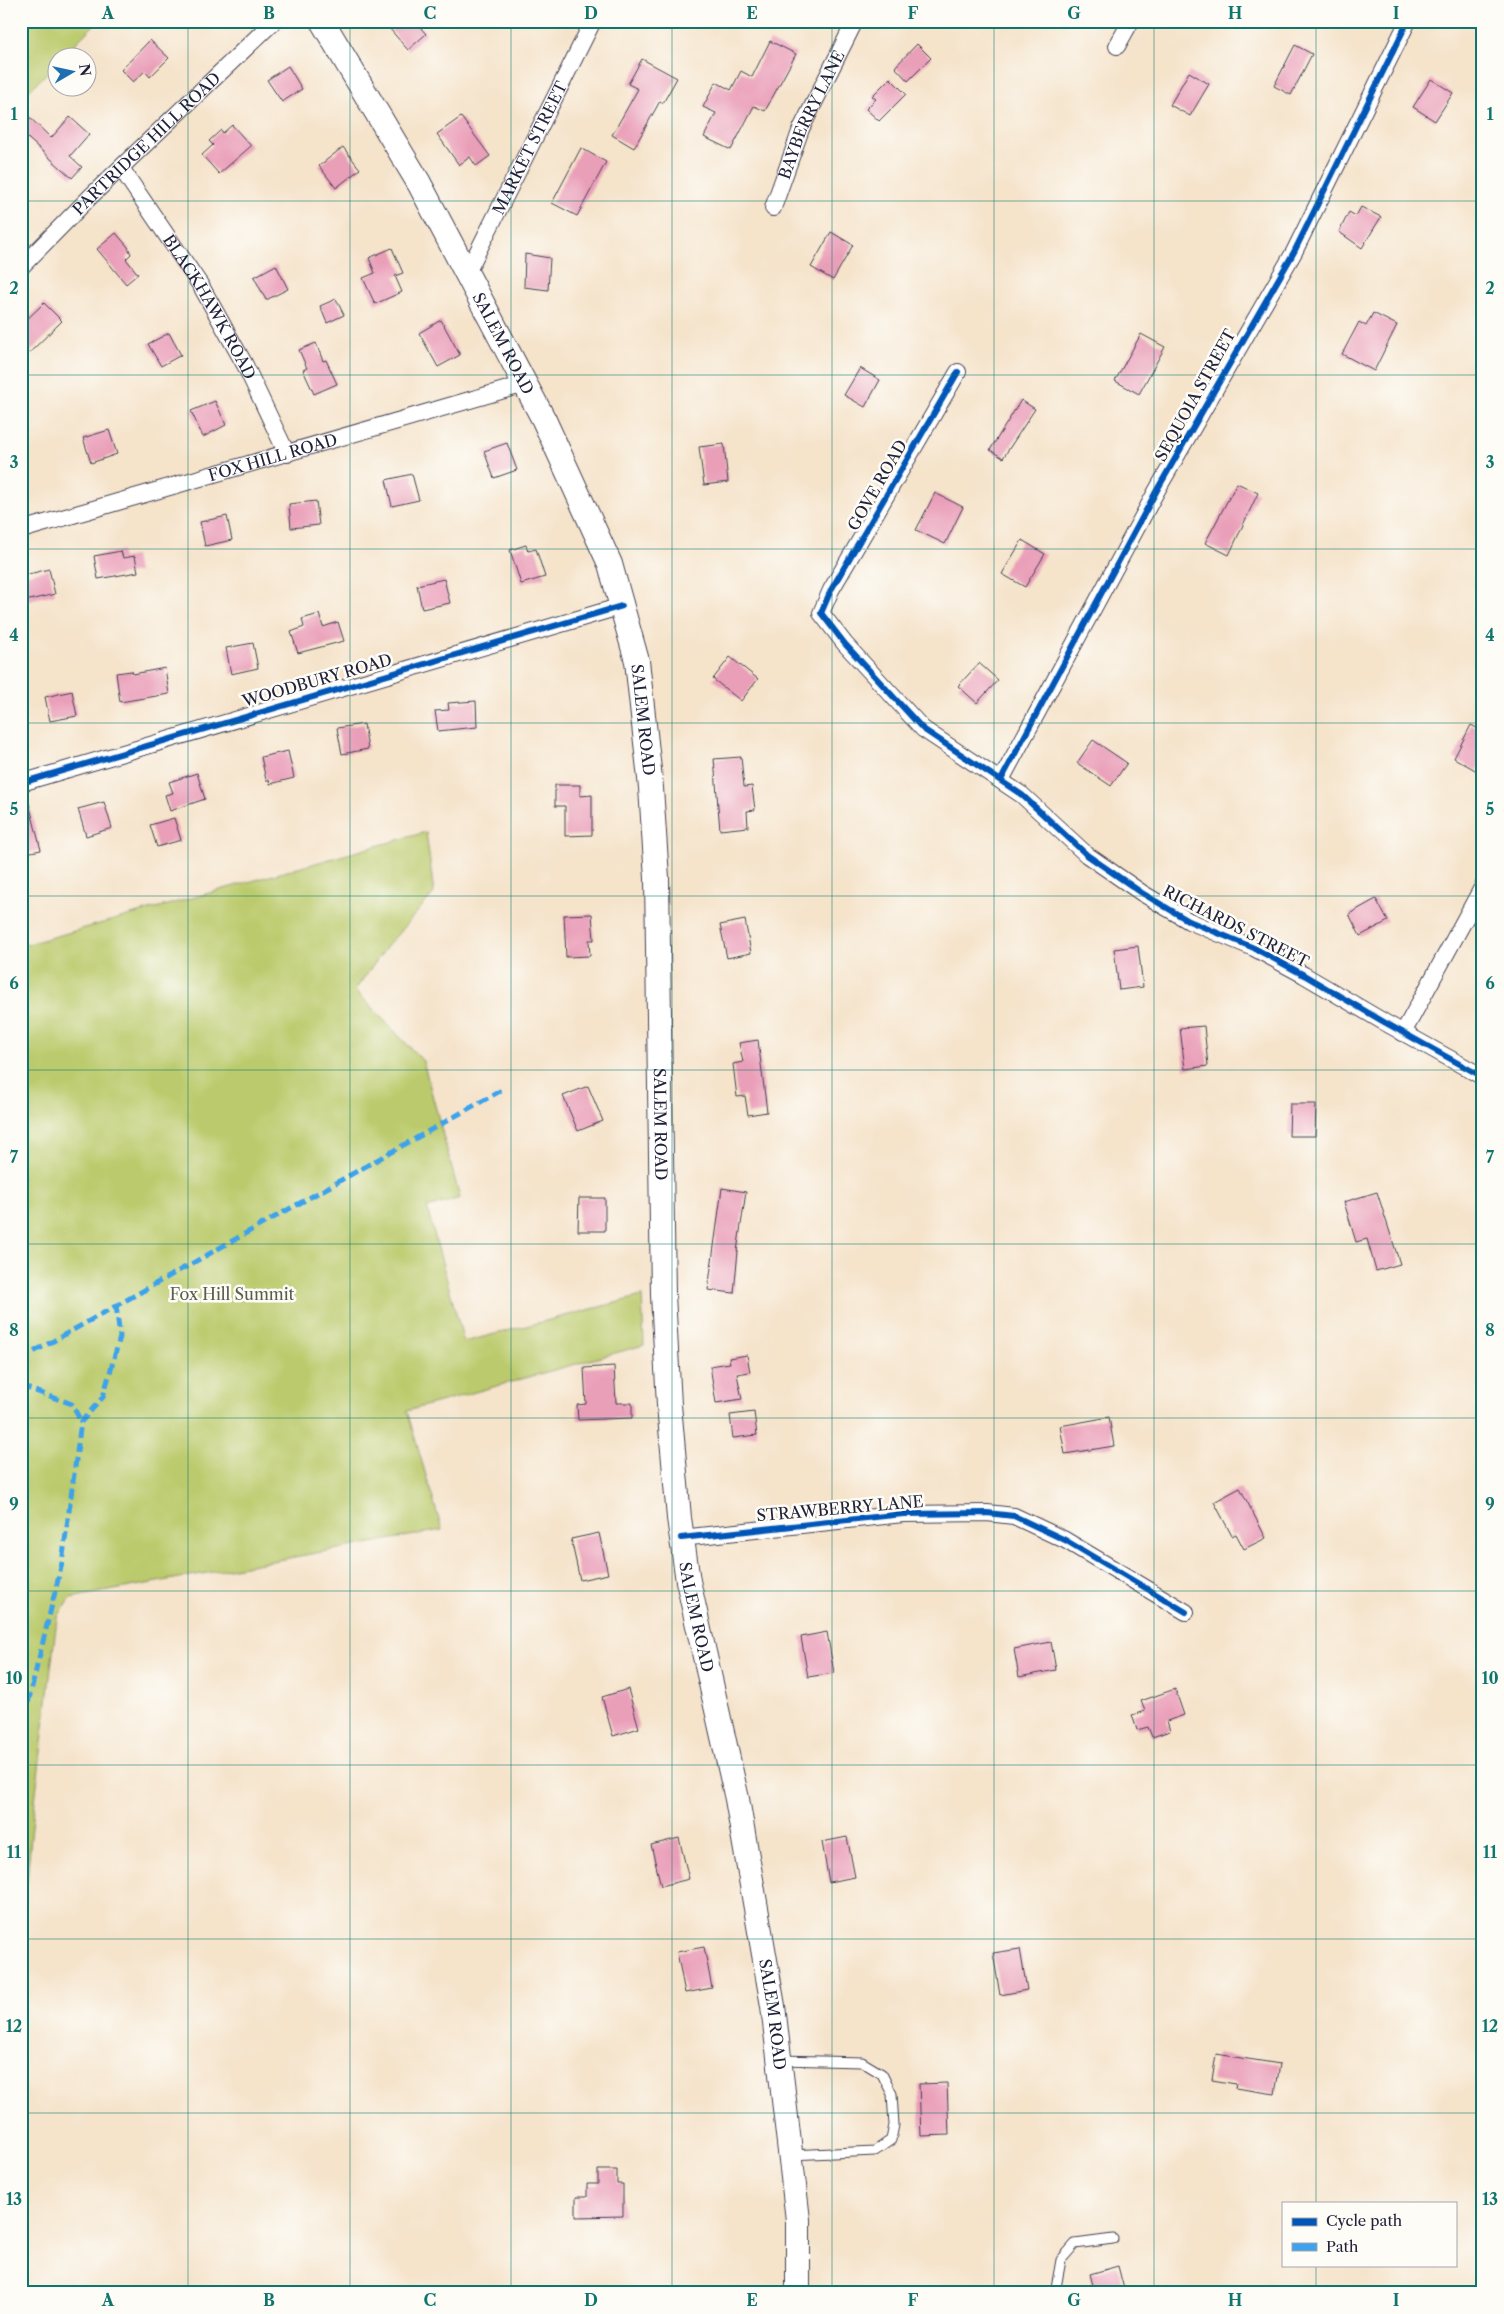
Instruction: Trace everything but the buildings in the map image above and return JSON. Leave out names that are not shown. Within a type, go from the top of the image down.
[{"type":"main road","name":"SALEM ROAD","points":[[322,21],[419,183],[548,429],[610,564],[637,661],[651,788],[657,878],[663,1285],[669,1404],[682,1538],[688,1581],[738,1808],[773,2006],[798,2220],[798,2293]]},
{"type":"street","name":"PARTRIDGE HILL ROAD","points":[[21,267],[274,21]]},
{"type":"street","name":"MARKET STREET","points":[[467,273],[593,21]]},
{"type":"street","name":"BAYBERRY LANE","points":[[772,208],[801,129],[855,21]]},
{"type":"street","points":[[1117,46],[1131,21]]},
{"type":"street","name":"SEQUOIA STREET","points":[[1001,780],[1157,490],[1294,252],[1408,21]]},
{"type":"street","name":"BLACKHAWK ROAD","points":[[121,168],[201,286],[245,365],[287,454]]},
{"type":"street","name":"GOVE ROAD","points":[[821,612],[958,372]]},
{"type":"street","name":"FOX HILL ROAD","points":[[21,530],[525,384]]},
{"type":"street","name":"WOODBURY ROAD","points":[[21,783],[622,606]]},
{"type":"street","name":"RICHARDS STREET","points":[[821,612],[845,644],[923,729],[1022,794],[1087,855],[1142,893],[1189,921],[1254,948],[1304,974],[1403,1034],[1483,1077]]},
{"type":"street","points":[[1403,1034],[1483,886]]},
{"type":"street","name":"STRAWBERRY LANE","points":[[682,1538],[903,1514],[987,1513],[1014,1516],[1065,1540],[1186,1612]]},
{"type":"lane","points":[[780,2060],[862,2062],[882,2074],[892,2094],[894,2125],[891,2140],[875,2151],[791,2155]]},
{"type":"lane","points":[[1055,2293],[1061,2260],[1075,2244],[1114,2239]]},
{"type":"green space","points":[[21,21],[98,21],[71,48],[48,48],[48,72],[21,99]]},
{"type":"green space","name":"Fox Hill Summit","points":[[426,832],[434,893],[389,944],[355,990],[423,1061],[460,1198],[427,1208],[464,1342],[642,1296],[644,1345],[407,1411],[442,1530],[70,1598],[57,1618],[32,1826],[21,1945],[21,946]]},
{"type":"marked path","points":[[21,1359],[502,1090]]},
{"type":"marked path","points":[[21,1732],[62,1563],[81,1422],[103,1397],[120,1337],[116,1305]]},
{"type":"marked path","points":[[21,1386],[72,1404],[81,1422]]},
{"type":"cycle path","points":[[1001,780],[1157,490],[1294,252],[1408,21]]},
{"type":"cycle path","points":[[958,372],[831,590],[821,613],[845,644],[923,729],[1022,795],[1087,855],[1142,893],[1189,921],[1254,948],[1483,1077]]},
{"type":"cycle path","points":[[21,783],[622,606]]},
{"type":"cycle path","points":[[681,1538],[903,1514],[987,1513],[1014,1516],[1065,1540],[1186,1612]]}]
